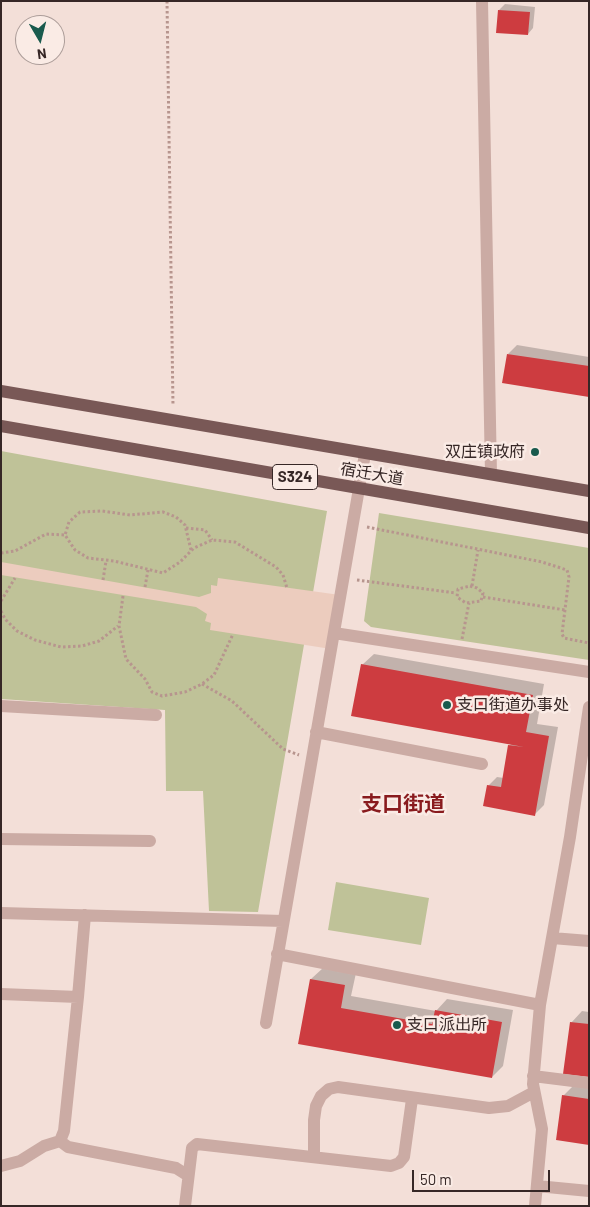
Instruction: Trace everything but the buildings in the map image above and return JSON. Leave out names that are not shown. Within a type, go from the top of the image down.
[{"type":"main road","name":"宿迁大道","points":[[1,391],[365,454],[589,490]]},
{"type":"main road","name":"宿迁大道","points":[[1,426],[589,528]]},
{"type":"street","points":[[482,1],[491,474]]},
{"type":"street","points":[[266,1023],[365,454]]},
{"type":"street","points":[[334,633],[589,672]]},
{"type":"street","points":[[1,706],[156,715]]},
{"type":"street","points":[[535,1206],[542,1129],[534,1092],[533,1076],[540,1005],[589,708]]},
{"type":"street","points":[[316,732],[482,764]]},
{"type":"street","points":[[1,839],[150,841]]},
{"type":"street","points":[[1,912],[283,921]]},
{"type":"street","points":[[60,1141],[64,1131],[85,915]]},
{"type":"street","points":[[552,938],[589,941]]},
{"type":"street","points":[[278,954],[540,1005]]},
{"type":"street","points":[[1,994],[78,997]]},
{"type":"street","points":[[533,1076],[589,1083]]},
{"type":"street","points":[[314,1157],[316,1106],[329,1089],[338,1086],[412,1099],[489,1108],[508,1106],[534,1092]]},
{"type":"street","points":[[185,1206],[187,1175],[192,1148],[197,1144],[392,1166],[399,1163],[404,1158],[412,1099]]},
{"type":"street","points":[[1,1166],[20,1161],[44,1146],[60,1141]]},
{"type":"street","points":[[60,1141],[68,1147],[176,1168],[187,1175]]},
{"type":"street","points":[[537,1186],[589,1192]]},
{"type":"path","points":[[167,1],[173,421]]},
{"type":"path","points":[[65,535],[69,522],[80,512],[130,515],[163,512],[176,516],[186,528],[190,550]]},
{"type":"path","points":[[353,524],[542,562],[567,570],[569,577],[562,634],[564,638],[589,643]]},
{"type":"path","points":[[186,528],[205,530],[212,540]]},
{"type":"path","points":[[1,553],[15,552],[46,534],[65,535]]},
{"type":"path","points":[[65,535],[75,550],[88,558],[162,573],[180,562],[190,550],[212,540],[235,542],[263,557],[283,575],[287,588]]},
{"type":"path","points":[[472,586],[478,550]]},
{"type":"path","points":[[103,580],[106,561]]},
{"type":"path","points":[[145,587],[148,570]]},
{"type":"path","points":[[1,600],[15,578]]},
{"type":"path","points":[[343,578],[456,593]]},
{"type":"path","points":[[456,593],[462,587],[472,586],[483,593],[483,598]]},
{"type":"path","points":[[456,593],[460,601],[469,603],[481,601],[483,598],[564,610]]},
{"type":"path","points":[[123,596],[119,626],[126,659],[145,679],[152,692],[162,696],[174,695],[202,684],[214,675],[233,634]]},
{"type":"path","points":[[460,652],[469,603]]},
{"type":"path","points":[[1,611],[5,619],[17,631],[35,640],[61,647],[82,646],[99,641],[119,626]]},
{"type":"path","points":[[202,684],[232,701],[283,749],[312,759]]},
{"type":"green space","points":[[1,451],[327,511],[258,912],[209,911],[203,791],[166,791],[165,710],[1,699]]},
{"type":"green space","points":[[379,513],[589,548],[589,660],[371,627],[364,621]]},
{"type":"green space","points":[[336,882],[429,898],[421,945],[328,930]]},
{"type":"shaded area","points":[[1,562],[199,597],[211,593],[211,585],[217,586],[218,578],[340,595],[331,649],[210,630],[211,623],[205,621],[207,614],[196,607],[1,575]]},
{"type":"place","name":"双庄镇政府","points":[[535,452]]},
{"type":"place","name":"支口街道办事处","points":[[447,705]]},
{"type":"place","name":"支口派出所","points":[[397,1025]]},
{"type":"district","name":"支口街道","points":[[403,804]]}]
